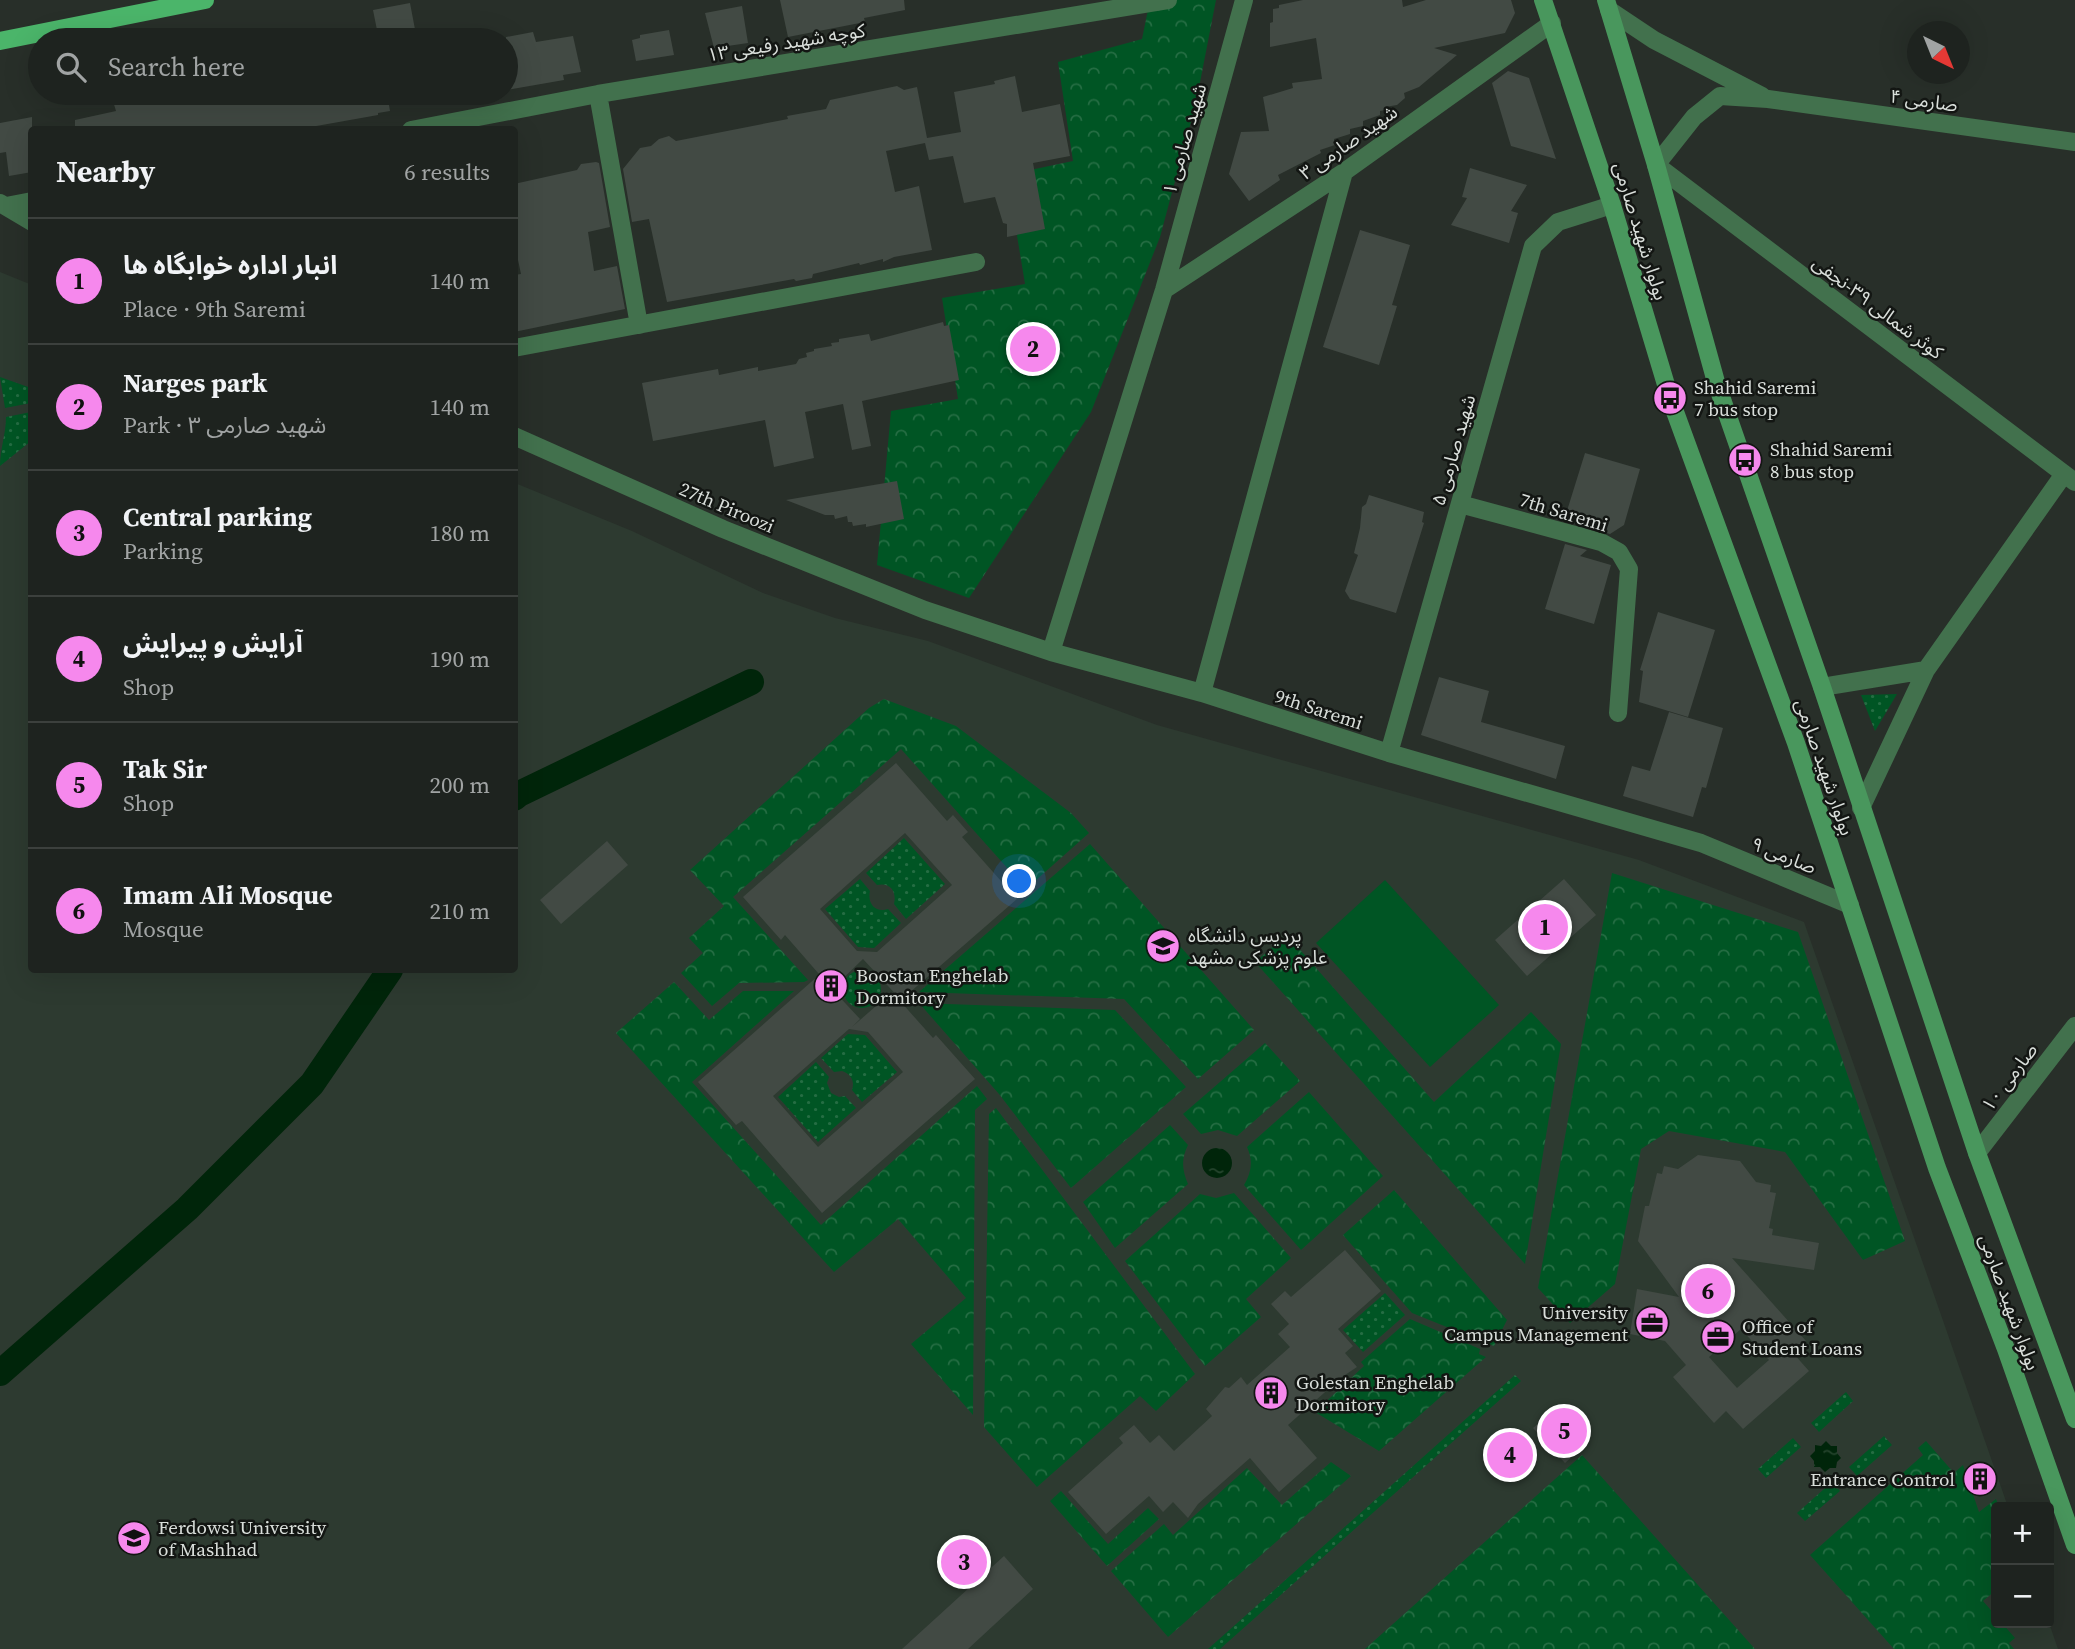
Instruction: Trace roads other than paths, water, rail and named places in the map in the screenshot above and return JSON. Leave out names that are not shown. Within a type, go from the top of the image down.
[{"type":"main road","points":[[65,28],[205,0]]},
{"type":"main road","name":"بولوار شهید صارمی","points":[[1543,0],[1612,205],[1670,398],[1796,743],[1937,1168],[2006,1349],[2075,1545]]},
{"type":"main road","name":"بولوار شهید صارمی","points":[[1607,5],[1657,165],[1716,382],[1822,687],[1977,1153],[2075,1419]]},
{"type":"main road","points":[[0,41],[28,35]]},
{"type":"street","name":"کوچه شهید رفیعی ۱۳","points":[[432,126],[598,94],[1168,0]]},
{"type":"street","name":"شهید صارمی ۱","points":[[1051,652],[1164,290],[1244,0]]},
{"type":"street","points":[[1607,5],[1654,40],[1768,99]]},
{"type":"street","name":"شهید صارمی ۳","points":[[1164,290],[1344,172],[1552,23]]},
{"type":"street","points":[[598,94],[639,325]]},
{"type":"street","points":[[1657,165],[1694,117],[1720,96],[1768,99]]},
{"type":"street","name":"صارمی ۴","points":[[1768,99],[2075,142]]},
{"type":"street","name":"کوثر شمالی ۳۹-نجفی","points":[[1657,165],[2069,478]]},
{"type":"street","points":[[1202,692],[1344,172]]},
{"type":"street","points":[[2,209],[28,202]]},
{"type":"street","name":"شهید صارمی ۵","points":[[1389,753],[1533,246],[1558,222],[1612,205]]},
{"type":"street","points":[[2,209],[28,220]]},
{"type":"street","points":[[2,209],[28,227]]},
{"type":"street","points":[[518,347],[976,262]]},
{"type":"street","name":"27th Piroozi","points":[[518,438],[723,529],[925,610]]},
{"type":"street","points":[[1861,808],[1926,670],[2069,478]]},
{"type":"street","name":"7th Saremi","points":[[1460,504],[1601,542],[1619,552],[1629,569],[1618,713]]},
{"type":"street","name":"9th Saremi","points":[[925,610],[1051,652],[1202,692],[1389,753]]},
{"type":"street","points":[[1822,687],[1926,670]]},
{"type":"street","name":"صارمی ۹","points":[[1389,753],[1701,843],[1850,905]]},
{"type":"street","name":"صارمی ۱۰","points":[[1977,1153],[2075,1026]]},
{"type":"water","points":[[1217,1148],[1228,1152],[1232,1163],[1228,1174],[1217,1178],[1206,1174],[1202,1163],[1206,1152]]},
{"type":"water","points":[[1826,1441],[1831,1446],[1837,1446],[1837,1453],[1841,1458],[1836,1468],[1825,1472],[1820,1467],[1814,1467],[1810,1456],[1815,1451],[1815,1445],[1821,1446]]},
{"type":"waterway","points":[[518,795],[751,682]]},
{"type":"waterway","points":[[0,1373],[187,1209],[312,1084],[388,973]]},
{"type":"place","name":"Narges park","points":[[1033,349]]},
{"type":"place","name":"Shahid Saremi 7 bus stop","points":[[1670,398]]},
{"type":"place","name":"Shahid Saremi 8 bus stop","points":[[1745,460]]},
{"type":"place","name":"انبار اداره خوابگاه ها","points":[[1545,927]]},
{"type":"place","name":"پردیس دانشگاه علوم پزشکی مشهد","points":[[1163,946]]},
{"type":"place","name":"Boostan Enghelab Dormitory","points":[[831,986]]},
{"type":"place","name":"Imam Ali Mosque","points":[[1708,1291]]},
{"type":"place","name":"University Campus Management","points":[[1652,1323]]},
{"type":"place","name":"Office of Student Loans","points":[[1718,1337]]},
{"type":"place","name":"Golestan Enghelab Dormitory","points":[[1271,1393]]},
{"type":"place","name":"Tak Sir","points":[[1564,1431]]},
{"type":"place","name":"آرایش و پیرایش","points":[[1510,1455]]},
{"type":"place","name":"Entrance Control","points":[[1980,1479]]},
{"type":"place","name":"Ferdowsi University of Mashhad","points":[[134,1538]]},
{"type":"place","name":"Central parking","points":[[964,1562]]}]
